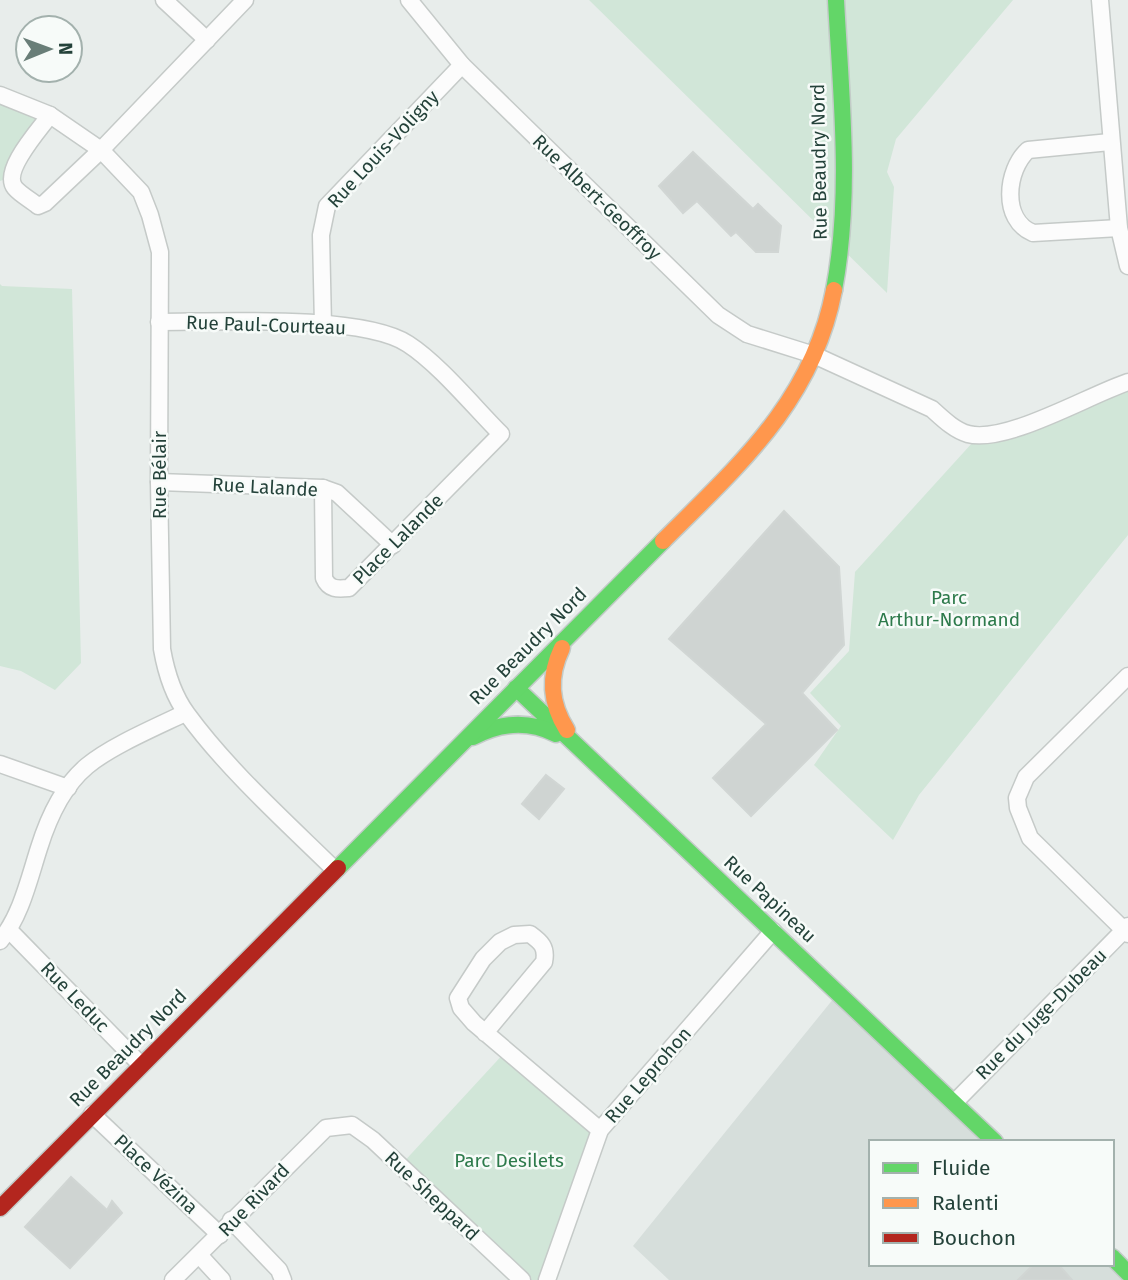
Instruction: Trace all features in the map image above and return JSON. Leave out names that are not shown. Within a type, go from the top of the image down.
[{"type":"main road","name":"Rue Beaudry Nord","points":[[0,1208],[760,442],[791,400],[814,355],[833,300],[839,273],[845,218],[836,0]]},
{"type":"main road","points":[[581,750],[557,716],[552,694],[552,669],[569,638],[587,617]]},
{"type":"main road","name":"Rue Papineau","points":[[516,688],[993,1140]]},
{"type":"main road","points":[[458,746],[486,729],[513,723],[533,724],[552,731],[581,750]]},
{"type":"main road","points":[[1114,1260],[1128,1274]]},
{"type":"street","points":[[164,0],[207,40]]},
{"type":"street","points":[[50,115],[16,162],[11,177],[13,186],[38,206],[46,203],[101,150],[245,0]]},
{"type":"street","name":"Rue Albert-Geoffroy","points":[[409,0],[462,65],[718,315],[747,334],[814,355],[932,409],[966,433],[987,436],[1128,382]]},
{"type":"street","points":[[1100,0],[1110,142],[1121,183],[1119,228],[1128,266]]},
{"type":"street","name":"Rue Louis-Voligny","points":[[323,325],[321,235],[327,206],[462,65]]},
{"type":"street","name":"Rue Bélair","points":[[0,95],[50,115],[101,150],[141,192],[160,252],[159,482],[162,649],[166,671],[186,713],[243,779],[335,870]]},
{"type":"street","points":[[1110,142],[1028,150],[1018,159],[1013,171],[1011,198],[1016,220],[1025,230],[1033,233],[1119,228]]},
{"type":"street","name":"Rue Paul-Courteau","points":[[159,322],[323,325],[390,335],[409,344],[427,359],[501,434]]},
{"type":"street","name":"Place Lalande","points":[[323,488],[323,559],[327,584],[335,589],[349,588],[501,434]]},
{"type":"street","name":"Rue Lalande","points":[[159,482],[323,488],[337,493],[393,545]]},
{"type":"street","points":[[1127,930],[1030,838],[1021,818],[1017,798],[1026,777],[1128,676]]},
{"type":"street","points":[[5,935],[27,886],[42,836],[60,796],[87,766],[128,741],[186,713]]},
{"type":"street","points":[[0,764],[68,788]]},
{"type":"street","name":"Rue du Juge-Dubeau","points":[[955,1102],[1127,930]]},
{"type":"street","name":"Rue Leprohon","points":[[547,1280],[600,1130],[773,931]]},
{"type":"street","points":[[485,1033],[544,962],[543,944],[530,934],[514,935],[500,942],[483,960],[458,998],[461,1008],[485,1033],[600,1130]]},
{"type":"street","name":"Rue Leduc","points":[[5,935],[141,1065]]},
{"type":"street","name":"Place Vézina","points":[[92,1114],[220,1235]]},
{"type":"street","name":"Rue Sheppard","points":[[338,1126],[352,1125],[363,1130],[522,1280]]},
{"type":"street","name":"Rue Rivard","points":[[173,1280],[326,1128],[338,1126]]},
{"type":"street","points":[[232,1220],[279,1270],[284,1280]]},
{"type":"street","points":[[200,1255],[222,1280]]},
{"type":"street","points":[[1123,1280],[1128,1274]]},
{"type":"shaded area","points":[[834,998],[979,1140],[869,1140],[869,1266],[1108,1266],[1122,1280],[669,1280],[633,1246]]},
{"type":"green space","points":[[589,0],[1013,0],[896,139],[887,172],[894,187],[887,293]]},
{"type":"green space","points":[[0,95],[50,115],[11,177],[0,181]]},
{"type":"green space","points":[[0,284],[72,289],[81,663],[55,690],[21,671],[0,666]]},
{"type":"green space","name":"Parc Arthur-Normand","points":[[1128,382],[1128,535],[919,795],[893,840],[814,765],[841,726],[810,693],[849,651],[855,572],[973,442]]},
{"type":"green space","name":"Parc Desilets","points":[[506,1051],[600,1130],[547,1280],[522,1280],[400,1166]]},
{"type":"building","points":[[693,152],[753,209],[758,204],[781,226],[778,252],[756,252],[736,232],[731,236],[697,201],[683,213],[659,186]]},
{"type":"building","points":[[784,511],[839,567],[844,645],[802,693],[837,730],[751,816],[713,778],[766,724],[669,639]]},
{"type":"building","points":[[546,775],[564,789],[539,819],[522,804]]},
{"type":"building","points":[[71,1177],[107,1210],[112,1201],[122,1213],[70,1268],[25,1227]]},
{"type":"building","points":[[1032,1266],[1060,1266],[1072,1280],[1018,1280]]},
{"type":"traffic: fast","points":[[834,290],[843,218],[844,182],[836,0]]},
{"type":"traffic: fast","points":[[338,868],[663,541]]},
{"type":"traffic: fast","points":[[516,688],[993,1140]]},
{"type":"traffic: fast","points":[[473,737],[494,728],[514,725],[535,726],[556,734]]},
{"type":"traffic: fast","points":[[1114,1259],[1128,1273]]},
{"type":"traffic: slow","points":[[663,541],[745,458],[769,429],[809,366],[824,330],[834,290]]},
{"type":"traffic: slow","points":[[562,648],[554,669],[553,690],[557,710],[567,730]]},
{"type":"traffic: jam","points":[[0,1208],[338,868]]}]
